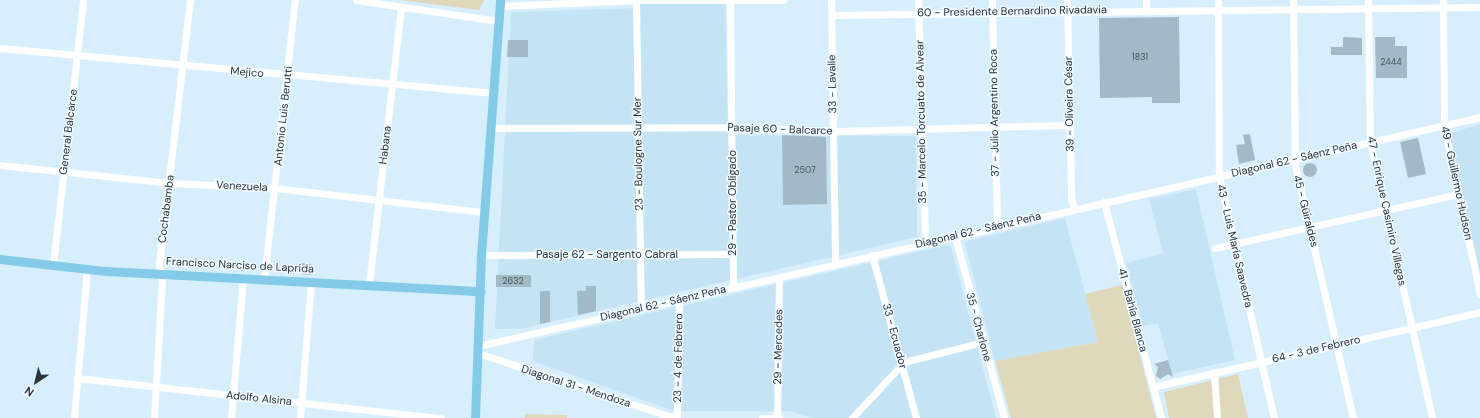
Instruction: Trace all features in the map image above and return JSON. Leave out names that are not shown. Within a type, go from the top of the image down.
[{"type":"main road","points":[[475,418],[481,255],[500,3]]},
{"type":"main road","name":"Francisco Narciso de Laprida","points":[[0,259],[87,269],[480,291]]},
{"type":"street","name":"General Balcarce","points":[[53,265],[83,0]]},
{"type":"street","name":"Cochabamba","points":[[154,418],[162,281],[160,272],[190,0]]},
{"type":"street","name":"Antonio Luis Berutti","points":[[264,279],[295,0]]},
{"type":"street","points":[[356,0],[499,21]]},
{"type":"street","points":[[500,3],[636,0],[783,0]]},
{"type":"street","name":"23 - Boulogne Sur Mer","points":[[636,0],[641,308]]},
{"type":"street","name":"29 - Pastor Obligado","points":[[730,0],[733,287]]},
{"type":"street","name":"33 - Lavalle","points":[[831,0],[835,263]]},
{"type":"street","name":"35 - Marcelo Torcuato de Alvear","points":[[918,0],[925,243]]},
{"type":"street","name":"37 - Julio Argentino Roca","points":[[992,0],[997,226]]},
{"type":"street","name":"39 - Oliveira César","points":[[1067,0],[1071,199],[1074,208]]},
{"type":"street","points":[[1146,0],[1146,10]]},
{"type":"street","name":"43 - Luis María Saavedra","points":[[1218,0],[1219,176],[1274,418]]},
{"type":"street","name":"45 - Güiraldes","points":[[1293,0],[1294,159],[1311,227],[1353,418]]},
{"type":"street","name":"47 - Enrique Casimiro Villegas","points":[[1368,0],[1370,142],[1432,418]]},
{"type":"street","name":"60 - Presidente Bernardino Rivadavia","points":[[832,15],[1067,10],[1368,8],[1443,4],[1480,7]]},
{"type":"street","name":"49 - Guillermo Hudson","points":[[1443,4],[1444,126],[1480,294]]},
{"type":"street","name":"Habana","points":[[369,284],[401,7]]},
{"type":"street","name":"Mejico","points":[[0,48],[182,66],[494,93]]},
{"type":"street","name":"Diagonal 62 - Sáenz Peña","points":[[478,350],[679,299],[1074,208],[1480,117]]},
{"type":"street","name":"Pasaje 60 - Balcarce","points":[[491,128],[732,127],[833,129],[1069,125]]},
{"type":"street","name":"Venezuela","points":[[0,165],[170,183],[275,188],[484,212]]},
{"type":"street","points":[[1215,248],[1458,194]]},
{"type":"street","name":"41 - Bahía Blanca","points":[[1104,202],[1161,418]]},
{"type":"street","name":"35 - Charlone","points":[[955,236],[1004,418]]},
{"type":"street","name":"Pasaje 62 - Sargento Cabral","points":[[481,255],[733,254]]},
{"type":"street","name":"33 - Ecuador","points":[[872,255],[916,418]]},
{"type":"street","points":[[74,418],[87,269]]},
{"type":"street","name":"29 - Mercedes","points":[[778,418],[779,277]]},
{"type":"street","points":[[231,418],[242,278]]},
{"type":"street","points":[[300,418],[311,281]]},
{"type":"street","name":"23 - 4 de Febrero","points":[[676,418],[679,299]]},
{"type":"street","name":"64 - 3 de Febrero","points":[[1153,387],[1480,312]]},
{"type":"street","points":[[852,418],[902,364],[984,342]]},
{"type":"street","name":"Diagonal 31 - Mendoza","points":[[478,350],[676,418]]},
{"type":"street","points":[[1214,372],[1217,418]]},
{"type":"street","name":"Adolfo Alsina","points":[[77,378],[441,418]]},
{"type":"street","points":[[360,418],[361,410]]},
{"type":"street","points":[[762,418],[778,418]]},
{"type":"shaded area","points":[[400,0],[484,0],[479,10]]},
{"type":"shaded area","points":[[640,0],[725,0],[728,135],[916,136],[917,237],[520,329],[495,329],[511,12],[640,8]]},
{"type":"shaded area","points":[[1480,124],[1480,278],[1449,134]]},
{"type":"shaded area","points":[[1196,189],[1235,360],[1172,374],[1158,323],[1143,326],[1126,263],[1163,254],[1149,199]]},
{"type":"shaded area","points":[[1065,218],[1098,342],[995,361],[965,244],[967,241]]},
{"type":"shaded area","points":[[947,245],[951,247],[996,418],[814,418],[789,411],[674,411],[533,361],[534,340]]},
{"type":"shaded area","points":[[1122,285],[1156,418],[1011,418],[995,361],[1098,342],[1085,294]]},
{"type":"shaded area","points":[[1238,374],[1248,418],[1169,418],[1164,392]]},
{"type":"shaded area","points":[[525,414],[567,415],[567,418],[525,418]]},
{"type":"building","points":[[1179,17],[1180,103],[1152,103],[1152,97],[1100,98],[1099,18]]},
{"type":"building","points":[[1343,37],[1362,38],[1362,55],[1331,55],[1331,47],[1343,47]]},
{"type":"building","points":[[1375,37],[1395,37],[1395,46],[1407,46],[1407,78],[1376,78]]},
{"type":"building","points":[[508,40],[528,40],[528,57],[507,57]]},
{"type":"building","points":[[1250,134],[1255,160],[1239,164],[1236,145],[1245,144],[1243,135]]},
{"type":"building","points":[[782,135],[826,137],[827,204],[783,205]]},
{"type":"building","points":[[1418,138],[1426,174],[1408,178],[1400,142]]},
{"type":"building","points":[[1310,163],[1315,165],[1317,170],[1315,175],[1310,177],[1305,175],[1303,170],[1305,165]]},
{"type":"building","points":[[302,263],[311,264],[310,275],[302,274]]},
{"type":"building","points":[[496,275],[531,275],[531,287],[496,287]]},
{"type":"building","points":[[586,286],[596,286],[596,311],[578,315],[577,291],[586,291]]},
{"type":"building","points":[[540,291],[550,291],[550,322],[540,324]]},
{"type":"building","points":[[1168,360],[1173,377],[1168,374],[1160,379],[1156,376],[1158,367],[1154,364]]}]
